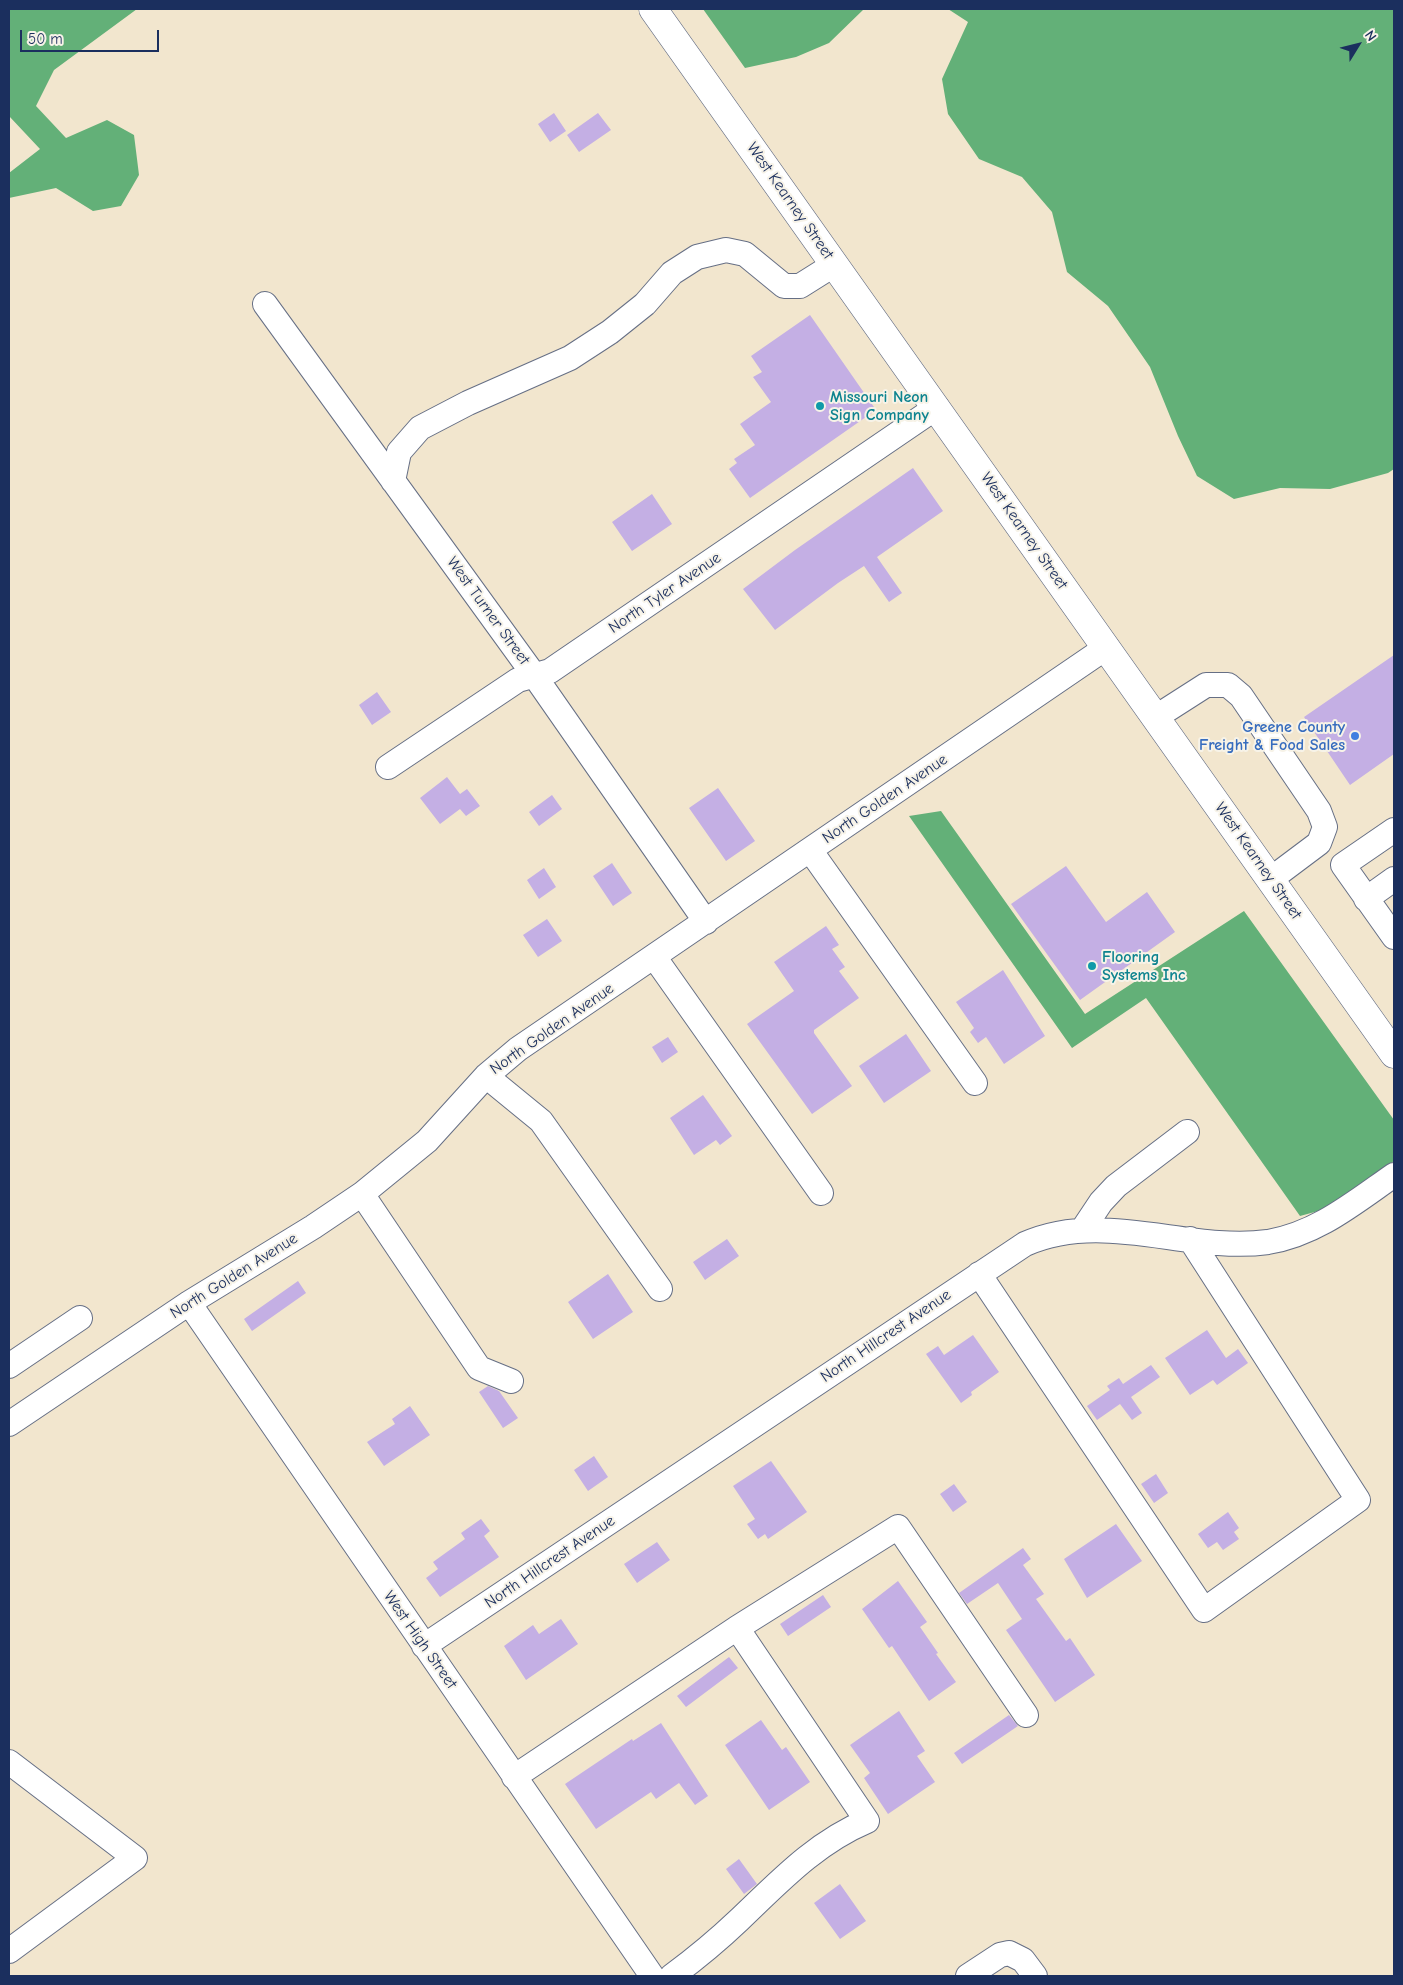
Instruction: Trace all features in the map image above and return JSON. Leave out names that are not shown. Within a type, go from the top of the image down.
[{"type":"main road","name":"West Kearney Street","points":[[653,9],[1394,1054]]},
{"type":"street","points":[[393,481],[399,452],[420,428],[468,402],[570,358],[610,332],[645,304],[672,273],[697,257],[726,250],[745,254],[784,286],[800,286],[835,264]]},
{"type":"street","name":"West Turner Street","points":[[265,304],[534,675],[706,922]]},
{"type":"street","name":"North Tyler Avenue","points":[[388,768],[518,680],[550,671],[937,407]]},
{"type":"street","name":"North Golden Avenue","points":[[11,1416],[313,1227],[362,1194],[427,1141],[486,1076],[518,1049],[655,958],[1107,647]]},
{"type":"street","points":[[1156,717],[1206,685],[1228,685],[1241,696],[1319,811],[1325,827],[1319,843],[1271,879]]},
{"type":"street","points":[[1394,830],[1343,865],[1394,936]]},
{"type":"street","points":[[810,850],[975,1083]]},
{"type":"street","points":[[1366,899],[1394,879]]},
{"type":"street","points":[[655,958],[821,1193]]},
{"type":"street","points":[[486,1076],[541,1121],[660,1289]]},
{"type":"street","points":[[1083,1229],[1100,1202],[1116,1186],[1187,1132]]},
{"type":"street","name":"North Hillcrest Avenue","points":[[424,1646],[1011,1252],[1039,1238],[1083,1229],[1254,1243],[1286,1238],[1332,1218],[1394,1175]]},
{"type":"street","points":[[362,1194],[479,1368],[511,1382]]},
{"type":"street","points":[[979,1274],[1204,1610],[1358,1500],[1190,1239]]},
{"type":"street","name":"West High Street","points":[[189,1303],[652,1976]]},
{"type":"street","points":[[9,1366],[80,1318]]},
{"type":"street","points":[[514,1777],[737,1628],[898,1527],[1026,1714]]},
{"type":"street","points":[[672,1976],[699,1956],[779,1880],[819,1847],[846,1830],[868,1821],[737,1628]]},
{"type":"street","points":[[9,1762],[135,1858],[9,1951]]},
{"type":"street","points":[[968,1976],[1000,1955],[1009,1953],[1023,1960],[1035,1976]]},
{"type":"green space","points":[[9,9],[137,9],[54,70],[36,106],[66,138],[107,120],[134,135],[139,175],[121,206],[93,211],[56,188],[9,198],[9,173],[40,149],[9,116]]},
{"type":"green space","points":[[703,9],[864,9],[829,43],[796,57],[745,68]]},
{"type":"green space","points":[[948,9],[1394,9],[1394,469],[1388,473],[1330,489],[1280,488],[1234,499],[1197,476],[1178,436],[1150,367],[1108,306],[1067,272],[1052,212],[1022,177],[979,159],[948,114],[942,79],[968,22]]},
{"type":"green space","points":[[941,811],[1085,1014],[1244,911],[1394,1120],[1394,1161],[1322,1210],[1300,1216],[1146,998],[1072,1048],[909,816]]},
{"type":"building","points":[[554,113],[566,131],[550,142],[538,124]]},
{"type":"building","points":[[598,113],[611,130],[579,152],[567,135]]},
{"type":"building","name":"Missouri Neon Sign Company","points":[[810,315],[876,410],[750,498],[729,469],[737,463],[734,459],[755,445],[740,424],[771,402],[753,377],[762,372],[751,356]]},
{"type":"building","points":[[913,468],[943,511],[877,557],[902,593],[889,602],[864,566],[775,630],[743,589],[795,550]]},
{"type":"building","points":[[652,494],[672,524],[632,551],[612,522]]},
{"type":"building","name":"Greene County Freight & Food Sales","points":[[1394,655],[1394,754],[1350,785],[1304,717]]},
{"type":"building","points":[[377,692],[391,712],[372,725],[359,705]]},
{"type":"building","points":[[447,777],[460,794],[467,789],[480,806],[466,816],[460,809],[440,824],[420,798]]},
{"type":"building","points":[[718,788],[755,841],[726,861],[689,808]]},
{"type":"building","points":[[552,795],[562,809],[539,826],[529,812]]},
{"type":"building","points":[[612,863],[632,893],[613,906],[593,876]]},
{"type":"building","name":"Flooring Systems Inc","points":[[1066,866],[1106,922],[1147,892],[1175,932],[1080,1000],[1011,904]]},
{"type":"building","points":[[544,868],[556,887],[539,899],[527,880]]},
{"type":"building","points":[[547,919],[562,941],[538,957],[523,935]]},
{"type":"building","points":[[826,926],[839,945],[832,949],[845,967],[839,971],[859,998],[814,1030],[814,1033],[852,1086],[812,1114],[747,1024],[794,991],[774,962]]},
{"type":"building","points":[[1003,970],[1045,1036],[1004,1064],[986,1037],[978,1043],[970,1032],[974,1028],[956,1002]]},
{"type":"building","points":[[906,1034],[931,1071],[884,1103],[859,1066]]},
{"type":"building","points":[[668,1037],[678,1052],[662,1063],[652,1047]]},
{"type":"building","points":[[703,1095],[732,1136],[720,1145],[716,1140],[694,1155],[670,1118]]},
{"type":"building","points":[[727,1239],[739,1256],[705,1280],[693,1262]]},
{"type":"building","points":[[608,1274],[633,1312],[593,1339],[568,1302]]},
{"type":"building","points":[[298,1281],[306,1293],[252,1331],[244,1319]]},
{"type":"building","points":[[1207,1330],[1226,1358],[1238,1349],[1248,1363],[1217,1385],[1213,1380],[1190,1395],[1165,1358]]},
{"type":"building","points":[[973,1335],[999,1372],[971,1392],[972,1395],[961,1403],[926,1354],[938,1346],[944,1355]]},
{"type":"building","points":[[1151,1365],[1160,1377],[1131,1397],[1142,1413],[1132,1420],[1120,1404],[1097,1420],[1087,1406],[1110,1390],[1107,1386],[1119,1378],[1123,1384]]},
{"type":"building","points":[[488,1386],[499,1391],[518,1418],[503,1428],[479,1392]]},
{"type":"building","points":[[410,1406],[430,1435],[384,1466],[367,1442],[395,1424],[392,1419]]},
{"type":"building","points":[[594,1456],[608,1477],[588,1491],[574,1470]]},
{"type":"building","points":[[771,1461],[807,1512],[768,1539],[765,1534],[758,1539],[747,1524],[755,1519],[733,1486]]},
{"type":"building","points":[[1156,1474],[1168,1493],[1154,1503],[1141,1484]]},
{"type":"building","points":[[954,1484],[967,1502],[953,1512],[940,1494]]},
{"type":"building","points":[[1228,1512],[1239,1528],[1234,1532],[1239,1539],[1223,1550],[1217,1542],[1208,1548],[1198,1534]]},
{"type":"building","points":[[481,1519],[490,1531],[484,1536],[499,1557],[440,1597],[426,1578],[438,1569],[433,1562],[465,1539],[461,1533]]},
{"type":"building","points":[[1116,1524],[1142,1561],[1087,1598],[1064,1559]]},
{"type":"building","points":[[657,1542],[670,1560],[637,1583],[624,1564]]},
{"type":"building","points":[[1023,1548],[1031,1559],[1023,1565],[1044,1594],[1036,1599],[1066,1641],[1070,1638],[1095,1675],[1055,1702],[1006,1630],[1022,1619],[998,1583],[967,1604],[959,1593]]},
{"type":"building","points":[[898,1581],[927,1622],[920,1627],[956,1682],[929,1701],[892,1646],[889,1648],[862,1609]]},
{"type":"building","points":[[823,1595],[831,1607],[788,1636],[780,1624]]},
{"type":"building","points":[[561,1619],[578,1644],[526,1680],[504,1646],[533,1625],[539,1634]]},
{"type":"building","points":[[729,1657],[738,1668],[686,1707],[677,1696]]},
{"type":"building","points":[[899,1711],[925,1751],[917,1756],[935,1782],[888,1814],[864,1778],[870,1773],[850,1745]]},
{"type":"building","points":[[1009,1715],[1018,1726],[962,1764],[954,1753]]},
{"type":"building","points":[[761,1720],[782,1750],[786,1747],[810,1782],[769,1810],[725,1745]]},
{"type":"building","points":[[661,1723],[708,1796],[695,1805],[679,1783],[656,1799],[651,1792],[596,1829],[565,1784],[632,1739],[633,1741]]},
{"type":"building","points":[[739,1859],[757,1884],[744,1894],[726,1869]]},
{"type":"building","points":[[840,1884],[866,1921],[840,1939],[814,1903]]},
{"type":"place","name":"Missouri Neon Sign Company","points":[[820,406]]},
{"type":"place","name":"Greene County Freight & Food Sales","points":[[1355,736]]},
{"type":"place","name":"Flooring Systems Inc","points":[[1092,966]]}]
